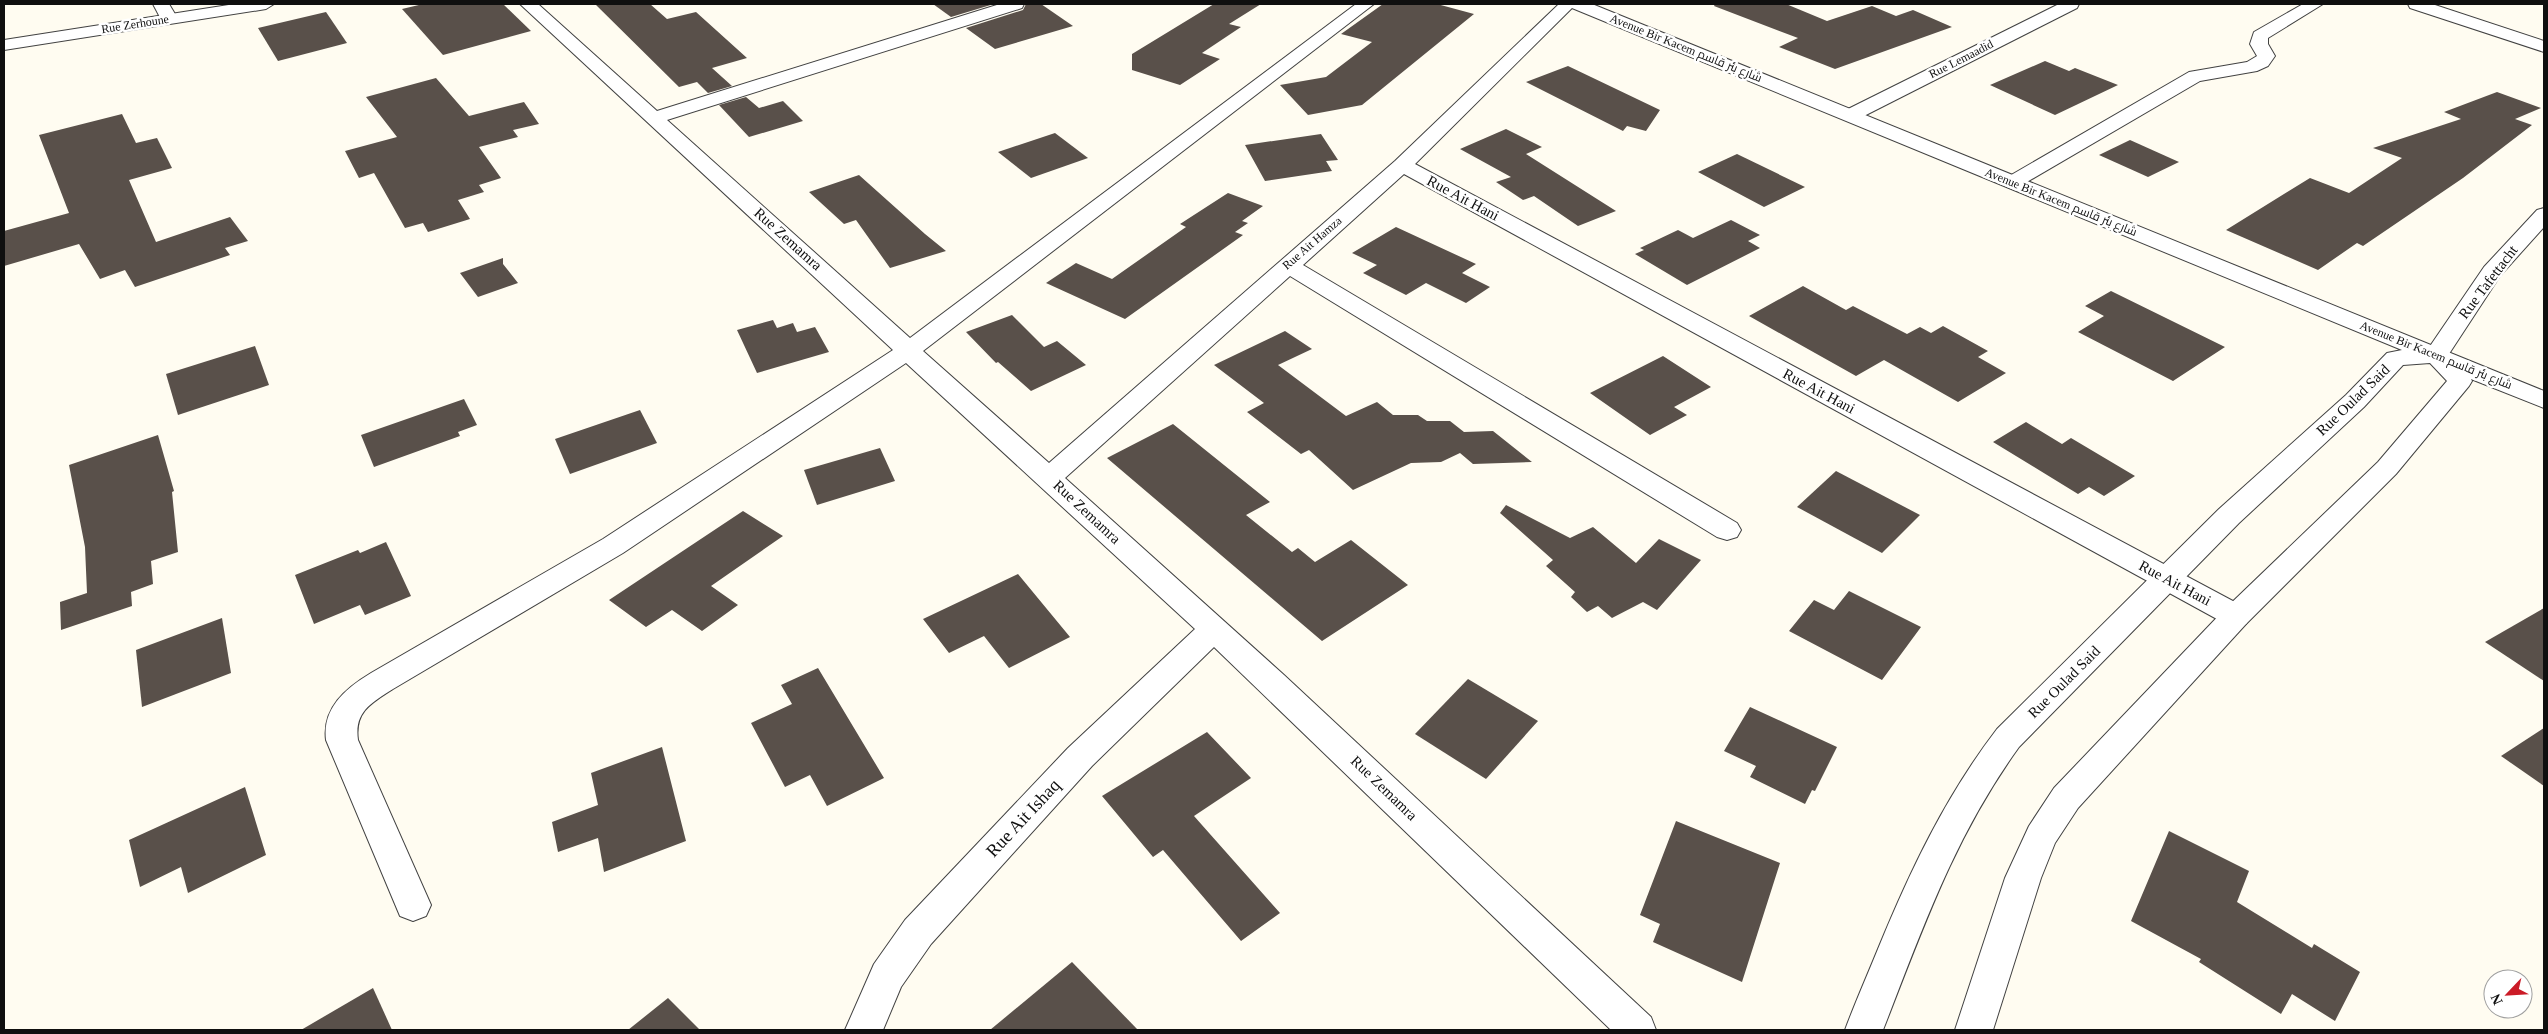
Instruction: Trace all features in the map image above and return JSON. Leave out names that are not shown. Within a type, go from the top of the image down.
[{"type":"street","name":"Rue Zerhoune","points":[[4,45],[165,11],[266,4]]},
{"type":"street","name":"Rue Zemamra","points":[[528,4],[1214,629],[1637,1030]]},
{"type":"street","points":[[654,118],[1016,4]]},
{"type":"street","points":[[413,905],[342,740],[339,729],[342,716],[351,703],[382,680],[613,546],[909,350],[1366,4]]},
{"type":"street","name":"Rue Ait Hamza","points":[[1050,478],[1286,266],[1402,165],[1568,4]]},
{"type":"street","name":"Avenue Bir Kacem شارع بئر قاسم","points":[[1578,4],[2544,400]]},
{"type":"street","name":"Rue Lemaadid","points":[[1851,115],[2070,4]]},
{"type":"street","points":[[2013,182],[2195,76],[2212,72],[2243,69],[2262,62],[2266,56],[2259,44],[2260,36],[2315,4]]},
{"type":"street","points":[[2416,4],[2544,47]]},
{"type":"street","name":"Rue Ait Hani","points":[[1402,165],[2236,616]]},
{"type":"street","name":"Rue Tafettacht","points":[[2436,355],[2492,272],[2544,214]]},
{"type":"street","points":[[1286,266],[1727,530]]},
{"type":"street","points":[[1974,1030],[2023,878],[2041,836],[2052,818],[2086,775],[2236,616],[2387,468],[2456,387],[2460,381],[2436,355]]},
{"type":"street","name":"Rue Oulad Said","points":[[1864,1030],[1936,856],[1961,804],[1984,767],[2008,738],[2229,516],[2355,401],[2396,358],[2436,355]]},
{"type":"street","name":"Rue Ait Ishaq","points":[[864,1030],[887,976],[918,932],[1080,757],[1214,629]]},
{"type":"building","points":[[423,4],[503,4],[531,31],[443,55],[402,9]]},
{"type":"building","points":[[595,4],[650,4],[667,19],[696,12],[747,58],[712,68],[732,86],[708,93],[697,82],[679,87]]},
{"type":"building","points":[[933,4],[994,4],[951,17]]},
{"type":"building","points":[[1026,4],[1041,4],[1073,26],[995,49],[966,28],[1023,10]]},
{"type":"building","points":[[1214,4],[1261,4],[1229,24],[1241,27],[1202,53],[1220,59],[1180,85],[1132,70],[1132,54]]},
{"type":"building","points":[[1383,4],[1437,4],[1474,14],[1362,105],[1308,115],[1280,85],[1326,77],[1372,42],[1341,34]]},
{"type":"building","points":[[1715,4],[1786,4],[1827,21],[1872,6],[1896,16],[1913,10],[1952,27],[1835,69],[1779,47],[1798,38],[1714,6]]},
{"type":"building","points":[[326,12],[347,43],[278,61],[258,28]]},
{"type":"building","points":[[2045,61],[2069,71],[2075,68],[2118,85],[2055,115],[1990,85]]},
{"type":"building","points":[[1568,66],[1660,110],[1646,131],[1627,126],[1623,131],[1526,82]]},
{"type":"building","points":[[436,78],[469,116],[524,102],[539,124],[513,130],[518,137],[479,147],[501,178],[479,185],[484,192],[458,200],[470,219],[428,232],[423,223],[405,228],[374,173],[359,178],[345,151],[397,137],[366,97]]},
{"type":"building","points":[[2497,92],[2541,108],[2515,119],[2532,125],[2463,178],[2363,246],[2357,243],[2318,270],[2226,230],[2310,178],[2349,193],[2402,158],[2373,148],[2461,119],[2444,112]]},
{"type":"building","points":[[746,97],[759,108],[783,101],[803,121],[749,137],[719,105]]},
{"type":"building","points":[[122,114],[136,143],[157,138],[172,168],[129,180],[156,242],[230,217],[248,241],[225,248],[230,255],[135,287],[125,270],[100,279],[79,244],[4,266],[4,231],[69,213],[39,135]]},
{"type":"building","points":[[1506,129],[1542,147],[1526,154],[1616,211],[1578,226],[1534,196],[1523,200],[1496,182],[1511,177],[1460,149]]},
{"type":"building","points":[[1055,133],[1088,158],[1031,178],[998,152]]},
{"type":"building","points":[[1321,134],[1338,160],[1326,161],[1332,171],[1265,181],[1245,145]]},
{"type":"building","points":[[2130,140],[2179,162],[2148,177],[2099,155]]},
{"type":"building","points":[[1737,154],[1805,187],[1764,207],[1698,172]]},
{"type":"building","points":[[859,175],[946,251],[890,268],[856,220],[844,224],[809,192]]},
{"type":"building","points":[[1228,193],[1263,206],[1242,221],[1248,223],[1235,232],[1243,235],[1125,319],[1046,283],[1076,263],[1112,279],[1186,227],[1180,224]]},
{"type":"building","points":[[1731,220],[1760,235],[1748,241],[1760,248],[1687,285],[1635,254],[1644,250],[1640,248],[1678,230],[1693,238]]},
{"type":"building","points":[[1396,227],[1476,264],[1462,273],[1490,287],[1466,303],[1426,283],[1406,295],[1363,273],[1377,265],[1352,253]]},
{"type":"building","points":[[503,258],[503,264],[518,283],[478,297],[460,273]]},
{"type":"building","points":[[1803,286],[1846,310],[1853,306],[1907,334],[1920,327],[1931,333],[1943,326],[1988,351],[1978,357],[2006,373],[1958,402],[1884,360],[1856,376],[1749,316]]},
{"type":"building","points":[[2111,291],[2225,347],[2173,381],[2078,332],[2104,316],[2085,306]]},
{"type":"building","points":[[1012,315],[1044,347],[1057,341],[1086,365],[1031,391],[998,362],[996,363],[966,332]]},
{"type":"building","points":[[773,320],[777,328],[793,323],[797,332],[815,327],[829,352],[757,373],[737,330]]},
{"type":"building","points":[[1285,331],[1312,349],[1278,365],[1346,416],[1377,402],[1393,415],[1418,415],[1427,421],[1450,421],[1464,432],[1493,431],[1532,462],[1473,464],[1460,453],[1441,462],[1411,463],[1353,490],[1309,450],[1301,454],[1247,412],[1264,403],[1214,365]]},
{"type":"building","points":[[255,346],[269,385],[178,415],[166,374]]},
{"type":"building","points":[[1663,356],[1711,387],[1674,407],[1687,415],[1650,435],[1590,393]]},
{"type":"building","points":[[464,399],[477,425],[458,432],[460,436],[374,467],[361,435]]},
{"type":"building","points":[[640,410],[657,443],[570,474],[555,439]]},
{"type":"building","points":[[2026,422],[2062,444],[2071,438],[2135,476],[2104,496],[2089,487],[2078,494],[1993,442]]},
{"type":"building","points":[[1173,424],[1270,502],[1246,515],[1292,552],[1298,548],[1315,562],[1351,540],[1408,585],[1322,641],[1107,458]]},
{"type":"building","points":[[158,435],[174,491],[172,492],[178,552],[151,561],[153,584],[131,592],[132,606],[61,630],[60,602],[87,593],[85,547],[69,465]]},
{"type":"building","points":[[880,448],[895,481],[817,505],[804,470]]},
{"type":"building","points":[[1836,471],[1920,515],[1882,553],[1797,507]]},
{"type":"building","points":[[1506,505],[1570,538],[1593,527],[1636,563],[1659,539],[1701,560],[1657,610],[1643,602],[1612,618],[1598,606],[1587,612],[1571,597],[1575,592],[1546,566],[1553,560],[1500,513]]},
{"type":"building","points":[[743,511],[783,536],[711,586],[738,605],[702,631],[672,610],[646,627],[609,600]]},
{"type":"building","points":[[386,542],[411,596],[365,615],[360,605],[314,624],[295,575],[358,550],[360,553]]},
{"type":"building","points":[[1018,574],[1070,637],[1009,668],[984,636],[949,653],[923,619]]},
{"type":"building","points":[[1849,591],[1921,627],[1882,680],[1789,631],[1814,600],[1834,610]]},
{"type":"building","points":[[2544,608],[2544,681],[2485,642]]},
{"type":"building","points":[[222,618],[231,673],[142,707],[136,650]]},
{"type":"building","points":[[818,668],[884,778],[827,806],[810,775],[785,787],[751,723],[792,704],[781,685]]},
{"type":"building","points":[[1468,679],[1538,721],[1486,779],[1415,734]]},
{"type":"building","points":[[1750,707],[1837,747],[1815,791],[1812,790],[1805,804],[1750,777],[1756,766],[1724,751]]},
{"type":"building","points":[[2544,728],[2544,786],[2501,756]]},
{"type":"building","points":[[1207,732],[1251,778],[1194,816],[1280,913],[1241,941],[1163,850],[1153,857],[1102,796]]},
{"type":"building","points":[[662,747],[686,841],[604,872],[598,838],[558,852],[552,822],[598,805],[591,773]]},
{"type":"building","points":[[245,787],[266,855],[188,893],[181,867],[140,887],[129,840]]},
{"type":"building","points":[[1676,821],[1780,863],[1742,982],[1653,942],[1660,924],[1640,915]]},
{"type":"building","points":[[2169,831],[2249,871],[2237,902],[2312,948],[2314,944],[2360,972],[2335,1021],[2292,994],[2281,1014],[2199,962],[2201,959],[2131,921]]},
{"type":"building","points":[[1072,962],[1138,1030],[990,1030]]},
{"type":"building","points":[[373,988],[392,1030],[301,1030]]},
{"type":"building","points":[[668,998],[700,1030],[628,1030]]}]
